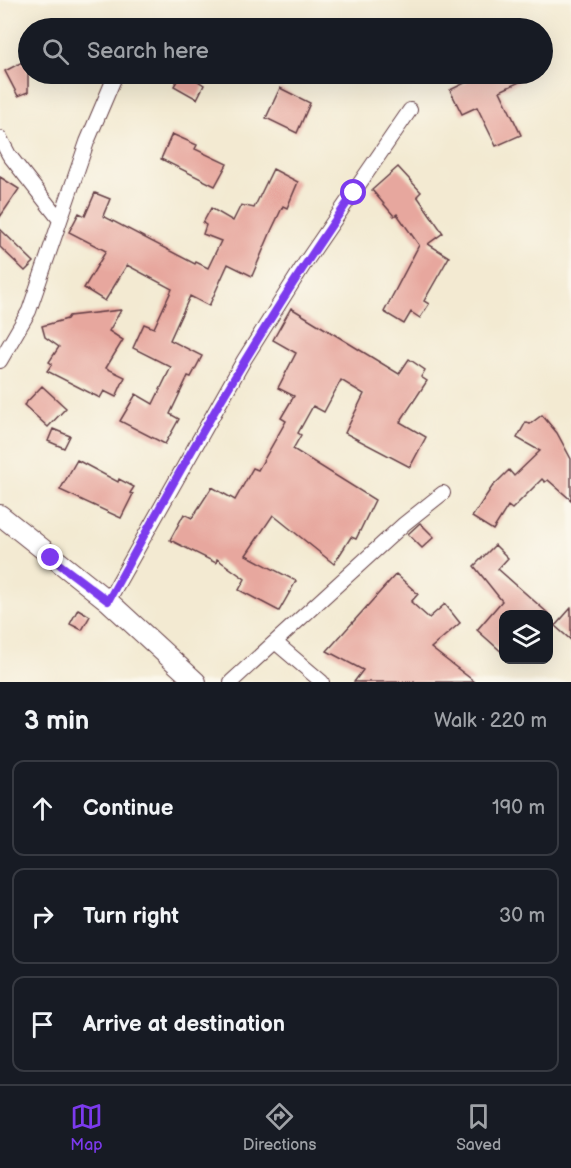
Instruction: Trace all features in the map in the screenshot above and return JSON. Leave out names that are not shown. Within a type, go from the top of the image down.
[{"type":"street","points":[[0,361],[28,311],[87,142],[112,84]]},
{"type":"street","points":[[108,601],[244,360],[305,263],[410,110]]},
{"type":"street","points":[[0,138],[9,155],[60,220]]},
{"type":"street","points":[[231,682],[404,524],[442,493]]},
{"type":"street","points":[[0,514],[108,601],[196,682]]},
{"type":"street","points":[[275,642],[322,682]]},
{"type":"building","points":[[18,64],[18,84],[28,84],[28,92],[18,96],[5,71]]},
{"type":"building","points":[[175,84],[204,85],[197,99],[174,86]]},
{"type":"building","points":[[463,84],[515,84],[500,91],[521,135],[496,146],[477,107],[462,114],[450,90]]},
{"type":"building","points":[[280,88],[310,103],[297,133],[266,118]]},
{"type":"building","points":[[172,134],[197,145],[195,149],[227,164],[215,186],[161,159]]},
{"type":"building","points":[[398,167],[421,192],[417,196],[443,233],[428,244],[449,257],[424,301],[429,304],[420,318],[411,312],[404,324],[384,312],[419,245],[397,214],[394,216],[372,190]]},
{"type":"building","points":[[273,169],[298,182],[287,208],[283,206],[252,276],[228,264],[209,306],[190,296],[170,340],[202,356],[191,377],[188,376],[170,414],[179,419],[165,444],[120,421],[136,394],[153,404],[171,367],[133,348],[144,324],[154,328],[172,289],[127,265],[105,301],[84,288],[106,251],[69,232],[79,213],[85,216],[95,193],[110,199],[103,216],[195,264],[196,262],[208,268],[221,241],[203,234],[206,225],[203,223],[211,208],[233,221],[241,205],[254,208]]},
{"type":"building","points":[[0,177],[19,189],[0,217]]},
{"type":"building","points":[[0,229],[34,262],[25,271],[0,247]]},
{"type":"building","points":[[291,308],[399,374],[409,359],[425,370],[421,377],[427,381],[400,422],[426,437],[410,467],[345,433],[364,394],[341,380],[324,412],[313,406],[298,433],[301,435],[293,449],[375,500],[356,539],[351,537],[334,564],[273,515],[246,555],[296,581],[279,611],[239,590],[245,579],[217,559],[216,563],[170,540],[184,514],[192,518],[212,487],[235,500],[253,468],[258,470],[286,421],[281,418],[294,396],[278,388],[296,353],[273,340]]},
{"type":"building","points":[[121,310],[109,331],[123,340],[106,368],[125,377],[116,397],[104,391],[100,398],[47,371],[52,364],[49,362],[59,347],[45,337],[42,326],[67,319],[69,316]]},
{"type":"building","points":[[42,386],[66,408],[48,427],[24,405]]},
{"type":"building","points":[[542,415],[557,433],[571,459],[571,500],[548,480],[545,482],[542,479],[512,509],[508,506],[493,530],[472,517],[492,487],[509,470],[514,476],[540,451],[517,438],[526,422],[530,424]]},
{"type":"building","points":[[53,429],[70,436],[64,448],[48,441]]},
{"type":"building","points":[[77,460],[118,482],[119,479],[134,487],[121,518],[60,490]]},
{"type":"building","points":[[420,523],[434,537],[422,548],[408,534]]},
{"type":"building","points":[[495,545],[508,558],[498,569],[544,610],[499,610],[499,650],[477,630],[502,601],[474,566]]},
{"type":"building","points":[[396,574],[418,594],[411,602],[429,618],[445,604],[460,623],[431,648],[475,682],[354,682],[363,670],[327,651]]},
{"type":"building","points":[[571,608],[571,640],[555,626]]},
{"type":"building","points":[[78,609],[90,616],[82,630],[70,624]]},
{"type":"route","points":[[51,558],[108,601],[168,491],[244,360],[305,263],[354,193]]}]
